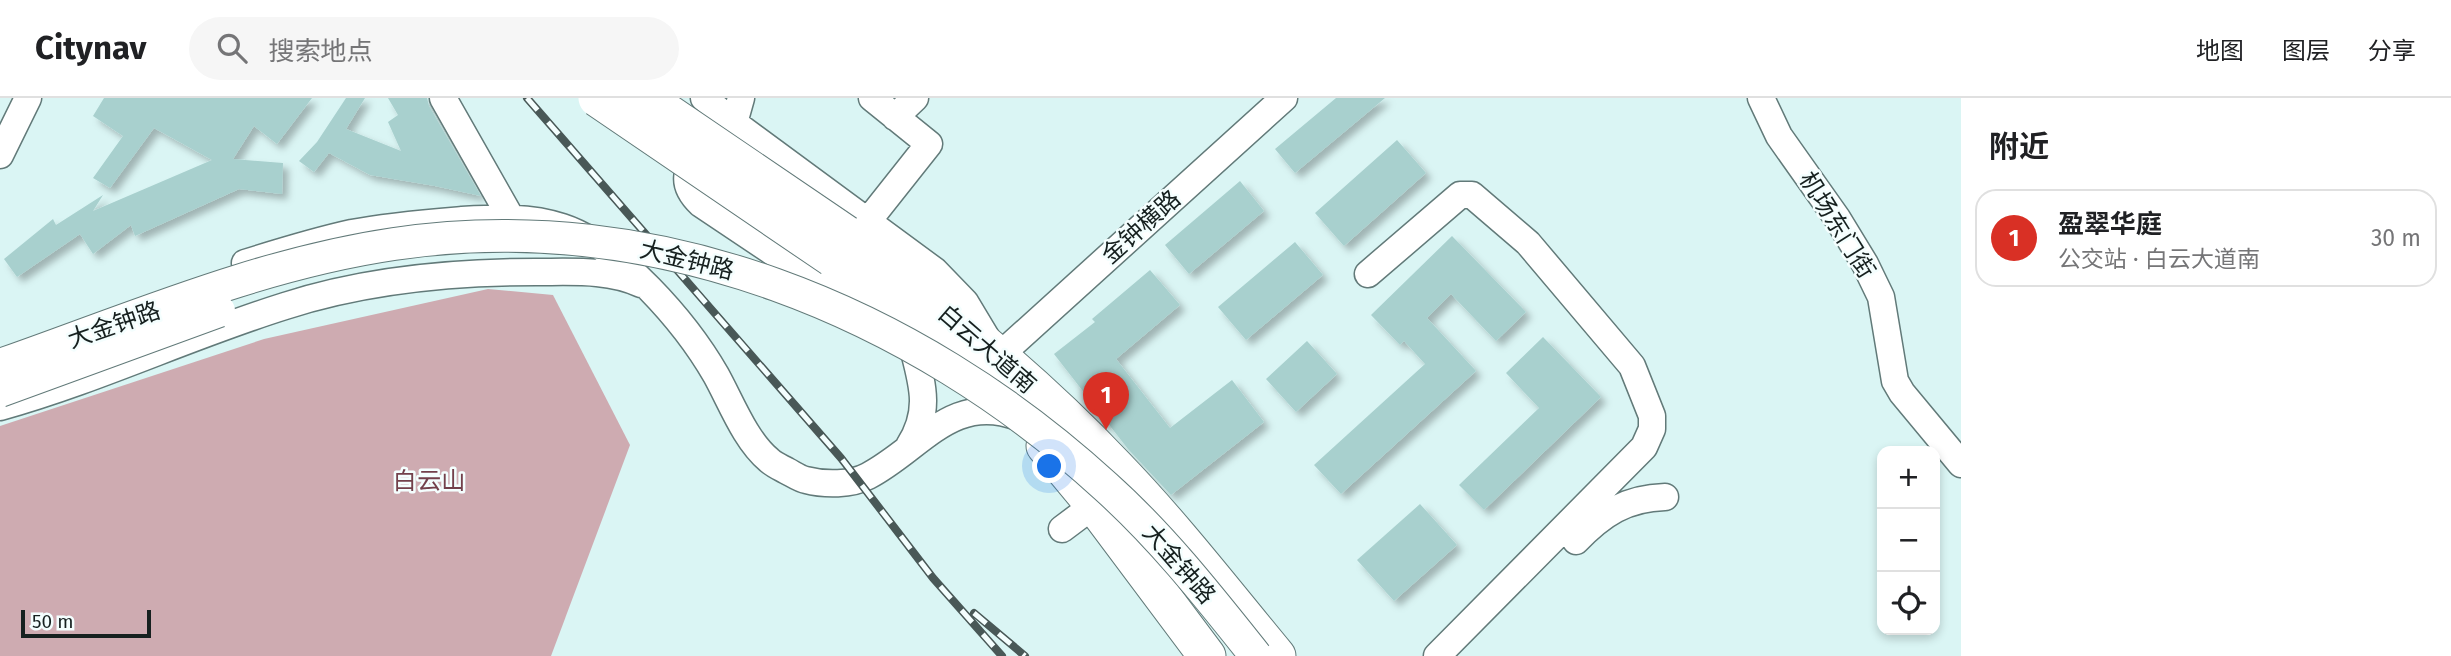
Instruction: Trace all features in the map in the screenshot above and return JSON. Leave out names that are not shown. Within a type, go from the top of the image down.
[{"type":"highway","name":"白云大道南","points":[[597,98],[848,238],[936,341],[1019,418],[1094,505],[1207,656]]},
{"type":"highway","name":"白云大道南","points":[[646,98],[904,279],[998,357],[1116,466],[1190,550],[1277,656]]},
{"type":"main road","name":"大金钟路","points":[[0,365],[248,278],[396,243],[502,234],[632,246],[696,260],[798,292],[850,315],[947,366],[1013,410],[1066,451],[1142,522],[1181,564],[1256,656]]},
{"type":"main road","name":"大金钟路","points":[[0,391],[255,299],[342,276],[399,265],[502,256],[629,267],[700,282],[760,301],[843,333],[929,378],[1000,424],[1064,474],[1121,528],[1174,586],[1231,656]]},
{"type":"street","points":[[443,98],[511,218]]},
{"type":"street","points":[[704,98],[738,111],[848,238],[929,144],[872,98]]},
{"type":"street","points":[[895,117],[915,98]]},
{"type":"street","name":"金钟横路","points":[[998,357],[1284,98]]},
{"type":"street","name":"机场东门街","points":[[1760,98],[1779,136],[1837,218],[1881,297],[1898,387],[1961,464]]},
{"type":"street","points":[[0,155],[20,103]]},
{"type":"street","points":[[738,111],[714,128],[697,151],[688,169],[687,184],[691,194],[701,204],[1019,418]]},
{"type":"street","points":[[1368,274],[1460,195],[1472,195],[1528,243],[1632,366],[1652,416],[1652,429],[1644,447],[1437,656]]},
{"type":"street","points":[[0,353],[182,283],[317,242],[352,233],[424,223],[511,218],[536,220],[564,227],[601,246],[652,290],[715,373],[746,431],[769,460],[803,480],[840,483],[867,477],[959,415],[976,411],[1000,411],[1019,418]]},
{"type":"street","points":[[0,407],[108,371],[285,305],[342,290],[403,280],[477,273],[593,272],[631,279],[652,290]]},
{"type":"street","points":[[908,448],[917,434],[923,414],[923,390],[912,344]]},
{"type":"street","points":[[1461,656],[1598,518],[1629,503],[1665,497]]},
{"type":"street","points":[[1062,528],[1094,505]]},
{"type":"green space","name":"白云山","points":[[488,289],[553,295],[630,445],[551,656],[0,656],[0,426],[264,339]]},
{"type":"building","points":[[104,98],[312,98],[277,144],[254,126],[233,159],[283,163],[282,194],[239,189],[135,236],[131,225],[93,254],[80,234],[17,277],[4,259],[53,219],[56,225],[103,195],[93,211],[212,160],[154,128],[110,188],[93,178],[123,136],[93,116]]},
{"type":"building","points":[[346,98],[365,98],[346,129],[401,151],[388,122],[398,115],[388,98],[427,98],[429,106],[481,196],[370,175],[329,153],[314,172],[299,161],[317,142]]},
{"type":"building","points":[[1336,98],[1385,98],[1295,173],[1275,149]]},
{"type":"building","points":[[1397,140],[1426,173],[1344,246],[1315,213]]},
{"type":"building","points":[[1240,181],[1264,211],[1189,274],[1165,245]]},
{"type":"building","points":[[1452,236],[1526,312],[1496,341],[1451,294],[1427,318],[1476,371],[1341,494],[1314,465],[1425,364],[1404,341],[1400,345],[1371,315]]},
{"type":"building","points":[[1295,242],[1323,275],[1246,340],[1218,307]]},
{"type":"building","points":[[1150,270],[1180,305],[1116,359],[1170,428],[1232,380],[1264,422],[1171,495],[1128,449],[1054,354],[1095,322],[1092,319]]},
{"type":"building","points":[[1543,337],[1601,397],[1484,510],[1459,485],[1539,408],[1506,373]]},
{"type":"building","points":[[1307,341],[1337,374],[1296,412],[1266,379]]},
{"type":"building","points":[[1420,504],[1457,545],[1394,601],[1357,560]]},
{"type":"railway","points":[[527,98],[841,458],[933,578],[1002,656]]},
{"type":"railway","points":[[974,613],[1025,656]]},
{"type":"place","name":"盈翠华庭","points":[[1106,430]]}]
